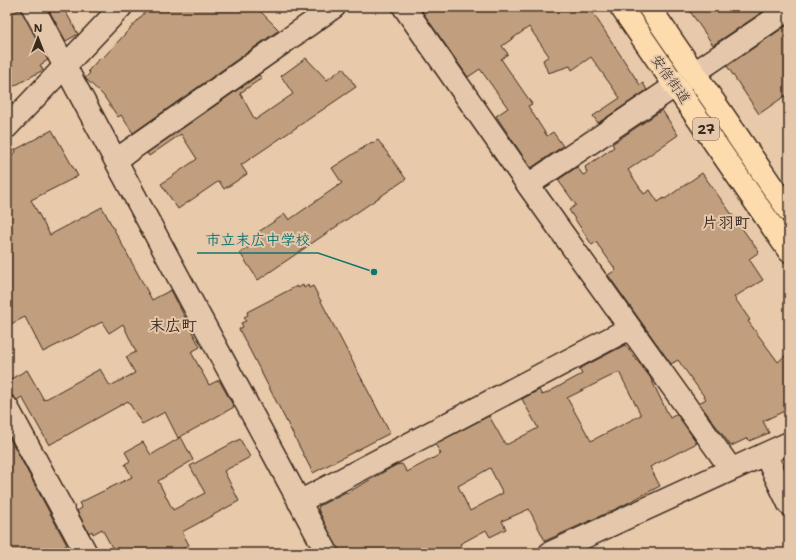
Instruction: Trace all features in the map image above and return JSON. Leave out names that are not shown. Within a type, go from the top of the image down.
[{"type":"main road","name":"安倍街道","points":[[621,7],[789,251]]},
{"type":"main road","name":"安倍街道","points":[[650,7],[696,72],[789,211]]},
{"type":"street","points":[[33,7],[327,553]]},
{"type":"street","points":[[7,127],[121,7]]},
{"type":"street","points":[[116,160],[334,7]]},
{"type":"street","points":[[404,7],[528,185],[731,469]]},
{"type":"street","points":[[528,185],[789,10]]},
{"type":"street","points":[[299,502],[630,328]]},
{"type":"street","points":[[7,407],[86,553]]},
{"type":"street","points":[[550,553],[789,443]]},
{"type":"street","points":[[765,454],[789,504]]},
{"type":"building","points":[[47,7],[63,7],[78,34],[66,41]]},
{"type":"building","points":[[150,7],[256,7],[279,30],[133,133],[121,115],[118,117],[103,95],[85,78],[90,73],[88,71],[100,58],[102,59]]},
{"type":"building","points":[[419,7],[589,7],[640,85],[643,83],[647,90],[598,123],[593,116],[620,98],[591,57],[572,70],[570,66],[548,73],[543,60],[549,56],[529,27],[502,46],[508,54],[501,59],[532,104],[528,106],[547,136],[553,132],[563,146],[531,168],[496,116],[508,108],[480,69],[468,77]]},
{"type":"building","points":[[687,7],[770,7],[713,45]]},
{"type":"building","points":[[21,9],[48,60],[40,65],[43,70],[7,90],[7,16]]},
{"type":"building","points":[[787,25],[789,27],[789,93],[759,114],[727,66]]},
{"type":"building","points":[[306,58],[327,80],[343,68],[356,87],[241,165],[247,174],[224,189],[219,181],[178,209],[161,184],[197,159],[181,134],[149,156],[147,153],[259,75],[262,78],[240,93],[255,120],[293,94],[281,76]]},
{"type":"building","points":[[662,110],[678,135],[628,170],[644,194],[650,190],[658,202],[664,198],[665,199],[702,173],[759,252],[749,259],[763,280],[734,297],[750,320],[748,321],[778,362],[789,352],[789,409],[763,421],[769,433],[749,441],[748,438],[731,446],[699,403],[706,399],[678,360],[671,364],[608,275],[616,270],[596,242],[592,245],[569,210],[576,205],[558,180],[577,167],[583,175],[587,173],[585,167],[614,147],[612,144]]},
{"type":"building","points":[[52,130],[78,176],[31,200],[50,235],[102,207],[152,300],[171,290],[200,347],[191,352],[209,385],[219,380],[234,407],[178,438],[165,412],[142,424],[128,401],[49,445],[22,397],[17,400],[13,396],[7,395],[7,381],[27,370],[44,400],[100,369],[110,386],[135,373],[126,357],[136,352],[123,324],[109,333],[102,322],[43,352],[25,317],[7,326],[7,158],[16,152],[15,150]]},
{"type":"building","points":[[378,140],[406,179],[258,280],[240,253],[261,239],[257,233],[285,214],[289,220],[342,183],[332,168],[372,142],[373,143]]},
{"type":"building","points":[[303,285],[304,288],[308,285],[309,288],[313,286],[390,433],[313,473],[239,329],[243,327],[241,323],[246,321],[244,317],[248,315],[247,312],[297,286],[298,288]]},
{"type":"building","points":[[625,345],[650,377],[670,418],[677,414],[697,443],[650,467],[660,486],[618,508],[545,541],[529,509],[502,521],[506,529],[490,537],[486,530],[460,544],[464,553],[339,553],[318,509],[319,506],[346,492],[347,493],[396,465],[402,464],[407,472],[441,454],[435,444],[489,416],[505,444],[508,444],[538,428],[522,399],[539,390],[542,395],[545,394],[582,374],[579,369]],"holes":[[[619,372],[641,415],[591,441],[567,398]],[[490,468],[503,493],[470,511],[458,486]]]},
{"type":"building","points":[[7,433],[67,545],[53,553],[7,553]]},
{"type":"building","points":[[181,437],[193,460],[158,481],[173,510],[205,493],[190,466],[240,439],[250,457],[224,471],[239,501],[182,532],[189,545],[174,553],[161,553],[158,548],[148,553],[115,553],[102,529],[93,534],[92,531],[89,533],[77,511],[82,508],[79,503],[132,477],[125,464],[130,461],[125,452],[143,442],[151,455]]},
{"type":"place","name":"市立末広中学校","points":[[374,272]]},
{"type":"district","name":"片羽町","points":[[726,222]]},
{"type":"district","name":"末広町","points":[[173,325]]}]
